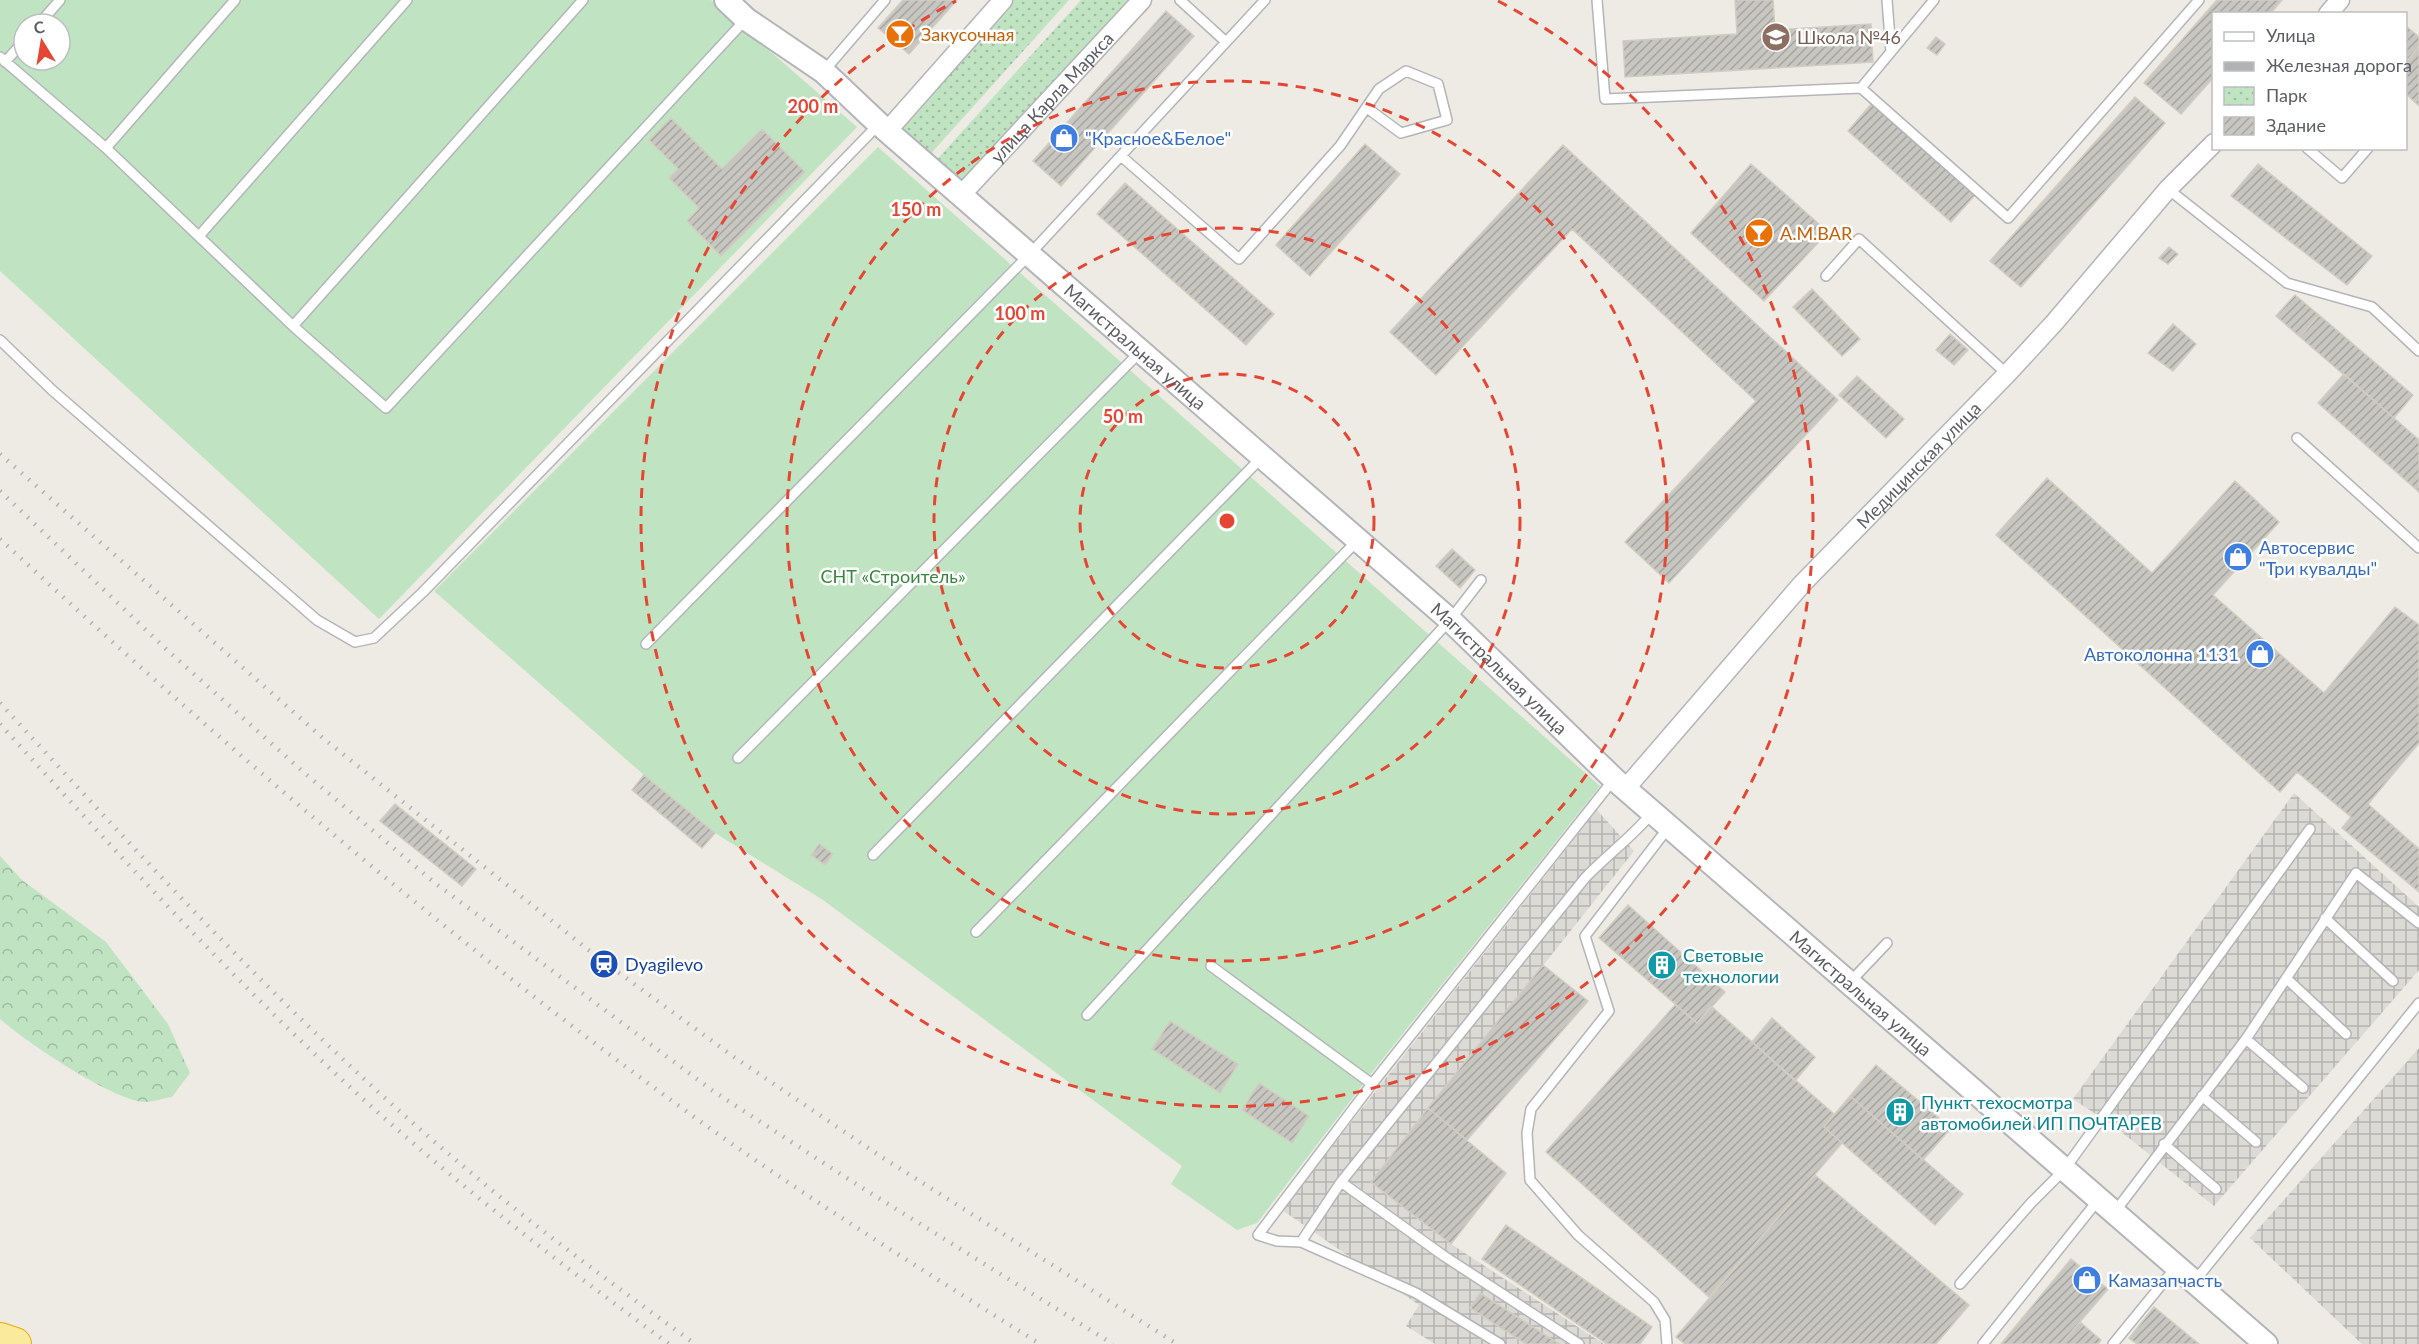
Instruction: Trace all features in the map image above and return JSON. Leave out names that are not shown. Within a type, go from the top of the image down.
[{"type":"highway","points":[[0,1339],[15,1344]]},
{"type":"street","name":"Магистральная улица","points":[[726,0],[746,19],[824,72],[883,127],[1142,350],[1357,542],[1450,620],[1620,784],[2266,1344]]},
{"type":"street","points":[[883,127],[1003,0]]},
{"type":"street","name":"улица Карла Маркса","points":[[962,194],[1142,0]]},
{"type":"street","points":[[2330,12],[2340,0]]},
{"type":"street","name":"Медицинская улица","points":[[1620,784],[1802,584],[2007,374],[2168,189],[2212,145]]},
{"type":"lane","points":[[50,12],[60,0]]},
{"type":"lane","points":[[106,148],[235,0]]},
{"type":"lane","points":[[199,236],[407,0]]},
{"type":"lane","points":[[292,327],[583,0]]},
{"type":"lane","points":[[824,72],[885,0]]},
{"type":"lane","points":[[1180,0],[1226,42]]},
{"type":"lane","points":[[646,644],[1030,254],[1264,0]]},
{"type":"lane","points":[[1597,0],[1605,99],[1861,88],[2008,218],[2199,0]]},
{"type":"lane","points":[[1887,0],[1891,52]]},
{"type":"lane","points":[[1861,88],[1934,0]]},
{"type":"lane","points":[[3,59],[106,148],[292,327],[386,408],[746,19]]},
{"type":"lane","points":[[1121,156],[1239,260],[1340,146],[1379,89],[1406,71],[1438,84],[1447,120],[1401,133],[1367,108]]},
{"type":"lane","points":[[0,340],[52,390],[317,620],[355,642],[374,638],[423,592],[883,127]]},
{"type":"lane","points":[[2309,150],[2342,178],[2366,150]]},
{"type":"lane","points":[[2168,189],[2287,283],[2372,307],[2419,351]]},
{"type":"lane","points":[[1826,276],[1859,240],[2007,374]]},
{"type":"lane","points":[[738,758],[1142,350]]},
{"type":"lane","points":[[2297,438],[2419,548]]},
{"type":"lane","points":[[873,855],[1262,458]]},
{"type":"lane","points":[[976,932],[1357,542]]},
{"type":"lane","points":[[1087,1015],[1450,620],[1467,595],[1481,580]]},
{"type":"lane","points":[[1500,1344],[1416,1293],[1301,1242],[1277,1241],[1258,1235],[1371,1084],[1620,784]]},
{"type":"lane","points":[[1301,1242],[1341,1182],[1585,878],[1614,849],[1661,819]]},
{"type":"lane","points":[[1661,819],[1585,936],[1609,1011],[1540,1093],[1531,1108],[1527,1132],[1530,1180],[1578,1235],[1654,1302],[1665,1320],[1667,1344]]},
{"type":"lane","points":[[1960,1284],[2031,1203],[2064,1170],[2310,829]]},
{"type":"lane","points":[[1983,1344],[2164,1144],[2246,1039],[2356,873],[2419,923]]},
{"type":"lane","points":[[2325,918],[2393,981]]},
{"type":"lane","points":[[1850,982],[1887,944]]},
{"type":"lane","points":[[1211,966],[1371,1084]]},
{"type":"lane","points":[[2286,978],[2346,1034]]},
{"type":"lane","points":[[2194,1282],[2419,1003]]},
{"type":"lane","points":[[2246,1039],[2303,1088]]},
{"type":"lane","points":[[2202,1096],[2256,1142]]},
{"type":"lane","points":[[2164,1144],[2216,1189]]},
{"type":"lane","points":[[1341,1182],[1444,1256],[1579,1344]]},
{"type":"lane","points":[[2113,1344],[2176,1267]]},
{"type":"shaded area","points":[[2294,793],[2419,907],[2419,970],[2214,1206],[2115,1127],[2073,1099]]},
{"type":"shaded area","points":[[1597,810],[1634,851],[1371,1182],[1451,1244],[1604,1344],[1435,1344],[1406,1326],[1419,1305],[1282,1210]]},
{"type":"shaded area","points":[[2419,1048],[2419,1344],[2362,1344],[2250,1238]]},
{"type":"green space","points":[[0,0],[711,0],[857,127],[379,619],[0,271]]},
{"type":"green space","points":[[1009,0],[1069,0],[926,159],[893,129]]},
{"type":"green space","points":[[1081,0],[1135,0],[963,192],[932,165]]},
{"type":"green space","name":"СНТ «Строитель»","points":[[878,147],[1600,786],[1377,1066],[1257,1223],[1237,1230],[1171,1184],[1182,1166],[823,900],[715,833],[644,775],[434,591]]},
{"type":"green space","points":[[0,856],[22,880],[106,942],[168,1024],[190,1073],[172,1097],[145,1102],[112,1092],[48,1055],[0,1019]]},
{"type":"building","points":[[903,0],[957,0],[909,54],[878,28]]},
{"type":"building","name":"Школа №46","points":[[1735,0],[1773,0],[1775,30],[1871,24],[1873,62],[1625,77],[1623,41],[1737,34]]},
{"type":"building","points":[[2217,0],[2282,0],[2272,12],[2212,12],[2212,79],[2181,114],[2144,83]]},
{"type":"building","points":[[1166,11],[1194,36],[1061,186],[1033,161]]},
{"type":"building","points":[[2407,27],[2419,37],[2419,46],[2407,61]]},
{"type":"building","points":[[1936,37],[1945,44],[1937,55],[1927,48]]},
{"type":"building","points":[[2419,47],[2419,106],[2407,95],[2407,61]]},
{"type":"building","points":[[2135,97],[2165,123],[2021,287],[1990,261]]},
{"type":"building","points":[[1872,103],[1975,195],[1951,222],[1848,131]]},
{"type":"building","points":[[671,118],[722,169],[762,129],[805,172],[721,256],[687,221],[699,208],[669,178],[678,169],[649,140]]},
{"type":"building","points":[[1365,144],[1400,174],[1310,276],[1276,245]]},
{"type":"building","points":[[1563,145],[1838,400],[1669,583],[1625,542],[1756,401],[1572,229],[1436,375],[1390,332]]},
{"type":"building","name":"А.М.BAR","points":[[1751,164],[1828,232],[1764,301],[1691,233]]},
{"type":"building","points":[[2258,164],[2372,256],[2347,285],[2231,196]]},
{"type":"building","points":[[1125,183],[1274,314],[1246,345],[1097,214]]},
{"type":"building","points":[[2169,247],[2178,254],[2168,264],[2159,258]]},
{"type":"building","points":[[1812,289],[1860,339],[1842,356],[1793,307]]},
{"type":"building","points":[[2295,295],[2319,315],[2300,337],[2276,316]]},
{"type":"building","points":[[2319,315],[2413,395],[2394,418],[2300,337]]},
{"type":"building","points":[[2173,324],[2196,344],[2173,371],[2148,353]]},
{"type":"building","points":[[1950,334],[1968,350],[1954,365],[1936,350]]},
{"type":"building","points":[[2344,374],[2419,440],[2419,492],[2318,403]]},
{"type":"building","points":[[1857,376],[1904,419],[1886,438],[1839,395]]},
{"type":"building","points":[[2047,478],[2152,573],[2235,481],[2279,522],[2213,595],[2324,693],[2395,607],[2419,625],[2419,743],[2368,804],[2419,849],[2419,892],[2342,828],[2351,817],[2297,772],[2280,792],[1996,535]]},
{"type":"building","points":[[1452,549],[1475,570],[1460,588],[1436,566]]},
{"type":"building","points":[[644,775],[715,833],[702,848],[632,790]]},
{"type":"building","points":[[395,804],[476,869],[462,886],[380,821]]},
{"type":"building","points":[[819,844],[833,854],[825,865],[811,855]]},
{"type":"building","name":"Световые технологии","points":[[1628,905],[1725,992],[1697,1023],[1599,938]]},
{"type":"building","points":[[1543,965],[1588,1001],[1467,1140],[1428,1108]]},
{"type":"building","points":[[1675,1005],[1697,1023],[1711,1006],[1834,1114],[1824,1127],[1842,1143],[1709,1297],[1546,1152]]},
{"type":"building","points":[[1772,1018],[1815,1057],[1795,1081],[1752,1042]]},
{"type":"building","points":[[1170,1021],[1238,1064],[1220,1093],[1152,1049]]},
{"type":"building","name":"Пункт техосмотра автомобилей ИП ПОЧТАРЕВ","points":[[1876,1065],[1951,1128],[1923,1160],[1850,1096]]},
{"type":"building","points":[[1259,1083],[1309,1116],[1292,1143],[1242,1110]]},
{"type":"building","points":[[1850,1096],[1963,1194],[1935,1225],[1824,1127]]},
{"type":"building","points":[[1428,1108],[1506,1173],[1451,1244],[1371,1182]]},
{"type":"building","points":[[1815,1175],[1969,1305],[1936,1344],[1685,1344],[1676,1337]]},
{"type":"building","points":[[1506,1225],[1652,1327],[1640,1344],[1607,1344],[1482,1259]]},
{"type":"building","points":[[2071,1259],[2108,1289],[2061,1344],[2001,1344]]},
{"type":"building","points":[[1480,1293],[1559,1344],[1526,1344],[1470,1308]]},
{"type":"building","points":[[2154,1307],[2199,1344],[2137,1344],[2129,1338]]},
{"type":"building","points":[[2080,1322],[2101,1340],[2098,1344],[2061,1344]]},
{"type":"railway","points":[[0,454],[324,739],[596,956],[734,1057],[880,1156],[1177,1344]]},
{"type":"railway","points":[[0,491],[166,649],[301,770],[435,883],[713,1091],[856,1184],[1113,1344]]},
{"type":"railway","points":[[0,539],[83,616],[253,766],[427,912],[516,983],[697,1119],[781,1178],[1040,1344]]},
{"type":"railway","points":[[0,703],[221,939],[278,997],[396,1108],[515,1209],[695,1344]]},
{"type":"railway","points":[[0,724],[215,956],[351,1088],[506,1220],[669,1344]]},
{"type":"place","name":"Закусочная","points":[[900,34]]},
{"type":"place","name":"Школа №46","points":[[1776,37]]},
{"type":"place","name":"\"Красное&Белое\"","points":[[1064,138]]},
{"type":"place","name":"А.М.BAR","points":[[1759,233]]},
{"type":"place","name":"Автосервис \"Три кувалды\"","points":[[2238,557]]},
{"type":"place","name":"Автоколонна 1131","points":[[2260,654]]},
{"type":"place","name":"Dyagilevo","points":[[604,964]]},
{"type":"place","name":"Световые технологии","points":[[1662,965]]},
{"type":"place","name":"Пункт техосмотра автомобилей ИП ПОЧТАРЕВ","points":[[1900,1112]]},
{"type":"place","name":"Камазапчасть","points":[[2087,1280]]}]
